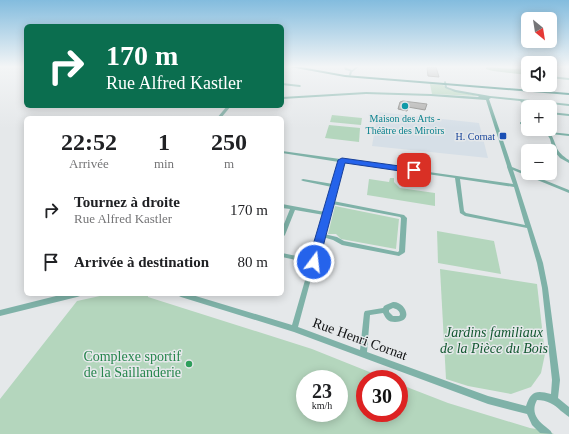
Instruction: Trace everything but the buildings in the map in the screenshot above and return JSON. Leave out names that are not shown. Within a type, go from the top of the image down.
[{"type":"main road","points":[[498,87],[569,93]]},
{"type":"street","points":[[447,87],[480,97]]},
{"type":"street","points":[[284,98],[366,93],[522,100]]},
{"type":"street","points":[[488,98],[540,263],[545,288],[555,370],[554,400]]},
{"type":"street","points":[[557,104],[569,105]]},
{"type":"street","points":[[557,114],[569,115]]},
{"type":"street","points":[[557,133],[569,135]]},
{"type":"street","points":[[284,152],[516,186]]},
{"type":"street","points":[[557,153],[569,162]]},
{"type":"street","points":[[294,329],[342,160]]},
{"type":"street","points":[[509,167],[569,192]]},
{"type":"street","points":[[457,177],[462,212],[465,214],[529,227]]},
{"type":"street","points":[[304,180],[334,186]]},
{"type":"street","points":[[321,235],[336,238],[342,243],[399,254],[402,252],[404,218],[402,216],[330,202]]},
{"type":"street","points":[[284,206],[326,214]]},
{"type":"street","points":[[284,230],[293,208]]},
{"type":"street","points":[[284,255],[314,262]]},
{"type":"street","points":[[0,313],[69,296]]},
{"type":"street","name":"Rue Henri Cornat","points":[[187,296],[294,329],[488,400],[530,411]]},
{"type":"street","points":[[363,353],[367,313],[386,310]]},
{"type":"street","points":[[548,434],[532,419],[530,403],[535,396],[544,396],[554,400],[569,413]]},
{"type":"shaded area","points":[[378,112],[479,123],[488,158],[372,146]]},
{"type":"green space","points":[[431,87],[446,87],[450,90],[478,96],[432,94]]},
{"type":"green space","points":[[332,115],[362,118],[361,125],[330,122]]},
{"type":"green space","points":[[329,125],[360,128],[359,142],[325,138]]},
{"type":"green space","points":[[390,178],[394,178],[394,182],[400,188],[435,193],[435,206],[367,195],[369,179],[389,182]]},
{"type":"green space","points":[[335,206],[399,219],[396,249],[341,239],[336,234],[328,234]]},
{"type":"green space","points":[[437,231],[494,241],[501,274],[438,263]]},
{"type":"green space","name":"Jardins familiaux de la Pièce du Bois","points":[[440,269],[537,284],[545,354],[541,373],[531,387],[511,394],[468,386],[446,379]]},
{"type":"green space","name":"Complexe sportif de la Saillanderie","points":[[100,296],[148,296],[312,349],[364,370],[356,370],[356,422],[408,422],[408,387],[448,403],[554,434],[0,434],[0,399],[77,301]]},
{"type":"place","name":"Maison des Arts - Théâtre des Miroirs","points":[[405,106]]},
{"type":"place","name":"H. Cornat","points":[[503,136]]},
{"type":"place","name":"Complexe sportif de la Saillanderie","points":[[189,364]]},
{"type":"route","points":[[314,262],[342,160],[414,170]]}]
